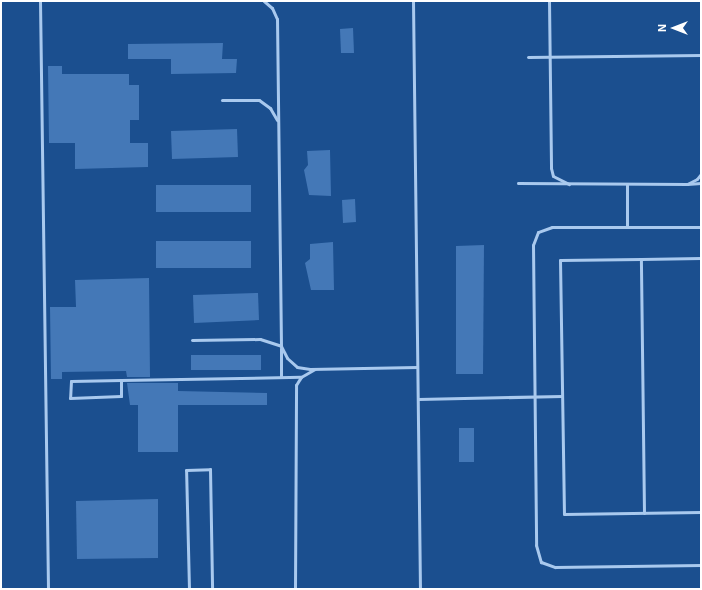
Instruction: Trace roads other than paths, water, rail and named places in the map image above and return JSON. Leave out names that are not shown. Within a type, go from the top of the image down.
[{"type":"lane","points":[[40,1],[48,589]]},
{"type":"lane","points":[[264,1],[272,8],[277,19],[281,377]]},
{"type":"lane","points":[[413,1],[420,589]]},
{"type":"lane","points":[[549,1],[551,168],[553,176],[569,184]]},
{"type":"lane","points":[[528,57],[550,55],[701,55]]},
{"type":"lane","points":[[222,100],[260,100],[270,108],[278,121]]},
{"type":"lane","points":[[687,184],[697,179],[701,174]]},
{"type":"lane","points":[[518,183],[701,183]]},
{"type":"lane","points":[[627,184],[627,227]]},
{"type":"lane","points":[[701,227],[552,227],[538,232],[533,245],[536,545],[541,562],[555,567],[701,565]]},
{"type":"lane","points":[[701,258],[560,260],[564,514],[701,512]]},
{"type":"lane","points":[[641,259],[644,513]]},
{"type":"lane","points":[[192,340],[260,339],[281,346],[287,358],[297,367],[315,369],[417,367]]},
{"type":"lane","points":[[295,589],[296,385],[301,377],[315,369]]},
{"type":"lane","points":[[121,380],[121,396],[70,398],[71,381],[121,380],[281,377],[301,377]]},
{"type":"lane","points":[[418,399],[562,396]]},
{"type":"lane","points":[[189,589],[186,470],[210,469],[212,589]]}]
